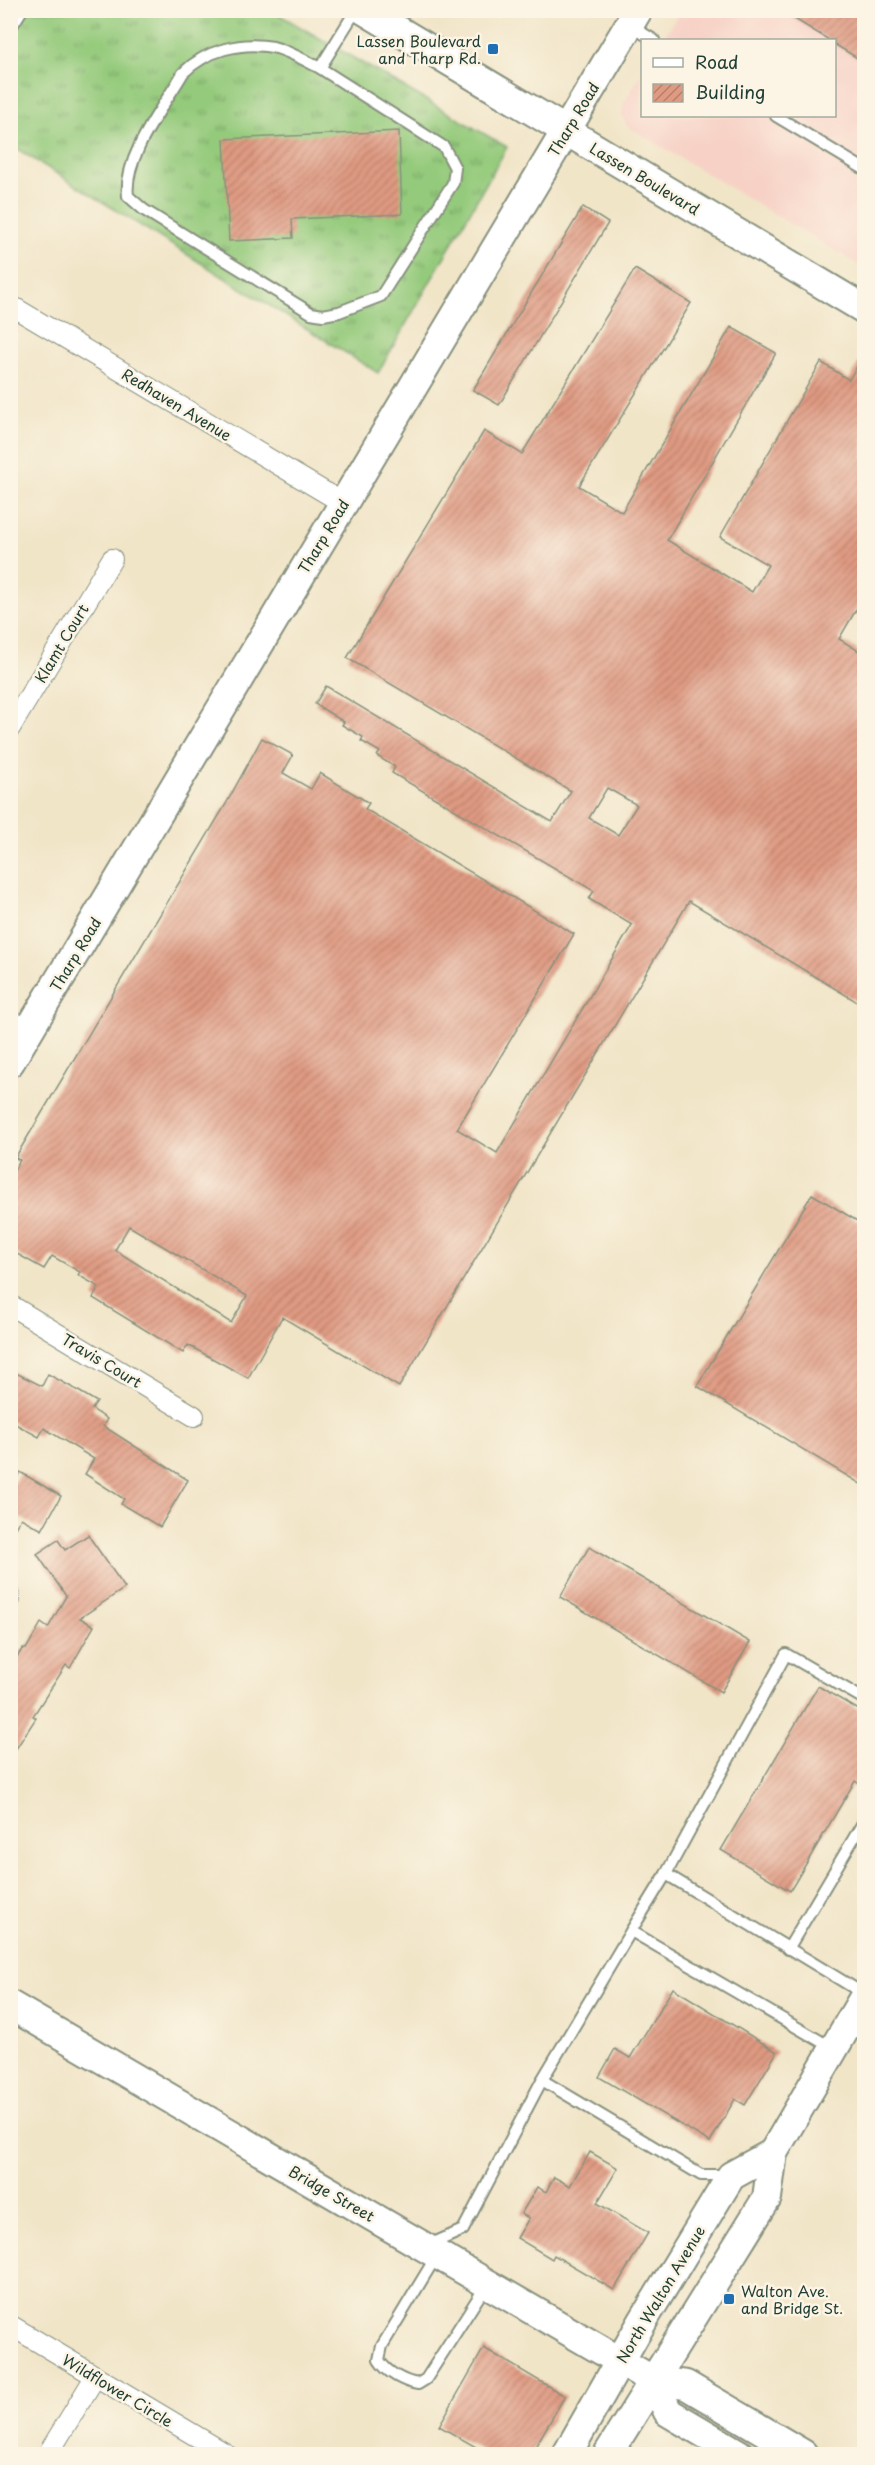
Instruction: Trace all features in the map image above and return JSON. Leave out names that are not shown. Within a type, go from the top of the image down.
[{"type":"street","name":"Lassen Boulevard","points":[[364,10],[864,309]]},
{"type":"street","name":"Tharp Road","points":[[10,1062],[20,1025],[343,503],[634,18]]},
{"type":"street","name":"Redhaven Avenue","points":[[10,305],[343,503]]},
{"type":"street","name":"Klamt Court","points":[[10,728],[112,559]]},
{"type":"street","name":"Travis Court","points":[[10,1305],[194,1416]]},
{"type":"street","points":[[608,2454],[767,2198],[773,2153],[864,1995]]},
{"type":"street","name":"Bridge Street","points":[[10,2005],[654,2381],[686,2385],[803,2454]]},
{"type":"street","points":[[731,2176],[773,2153]]},
{"type":"street","name":"North Walton Avenue","points":[[567,2454],[731,2176]]},
{"type":"street","name":"Wildflower Circle","points":[[10,2325],[226,2454]]},
{"type":"street","points":[[48,2454],[95,2377]]},
{"type":"street","points":[[654,2381],[668,2412],[739,2454]]},
{"type":"lane","points":[[10,29],[22,10]]},
{"type":"lane","points":[[320,68],[356,10]]},
{"type":"lane","points":[[634,18],[653,39]]},
{"type":"lane","points":[[259,45],[276,48],[320,68],[444,147],[454,168],[453,183],[381,296],[355,308],[323,315],[311,313],[144,210],[128,196],[126,183],[137,151],[183,73],[206,56],[243,46],[259,45]]},
{"type":"lane","points":[[778,117],[864,170]]},
{"type":"lane","points":[[487,2284],[426,2379],[418,2384],[410,2383],[383,2367],[379,2360],[382,2346],[430,2251],[463,2230],[542,2080],[666,1874],[786,1654],[864,1699]]},
{"type":"lane","points":[[788,1949],[864,1821]]},
{"type":"lane","points":[[666,1874],[864,1995]]},
{"type":"lane","points":[[631,1931],[834,2049]]},
{"type":"lane","points":[[542,2080],[701,2175],[731,2176]]},
{"type":"shaded area","points":[[680,11],[864,11],[864,268],[627,126],[622,116],[623,104],[641,74],[641,117],[836,117],[836,39],[663,39]]},
{"type":"green space","points":[[10,11],[273,11],[507,147],[378,373],[11,145]]},
{"type":"building","points":[[780,10],[864,10],[864,62],[836,45],[836,39],[827,39]]},
{"type":"building","points":[[399,131],[402,214],[292,219],[293,238],[229,241],[224,139]]},
{"type":"building","points":[[583,207],[608,223],[499,405],[473,390]]},
{"type":"building","points":[[635,269],[691,303],[579,486],[622,512],[731,327],[776,353],[667,540],[752,592],[768,565],[720,537],[821,362],[849,380],[864,354],[864,596],[839,639],[864,654],[864,1006],[689,901],[399,1387],[282,1317],[248,1378],[188,1345],[183,1353],[93,1298],[99,1287],[78,1275],[80,1272],[52,1256],[44,1269],[10,1250],[10,1177],[20,1160],[15,1158],[226,804],[262,738],[293,755],[283,773],[311,789],[320,773],[369,803],[365,809],[574,934],[457,1129],[497,1153],[632,925],[589,899],[594,891],[392,773],[395,767],[377,756],[380,752],[361,741],[363,737],[342,725],[344,722],[315,704],[326,686],[552,822],[571,791],[347,658],[484,431],[522,454]],"holes":[[[607,788],[637,805],[618,835],[589,818]],[[129,1226],[247,1296],[231,1323],[115,1250]]]},
{"type":"building","points":[[812,1194],[864,1225],[864,1486],[697,1386]]},
{"type":"building","points":[[10,1370],[42,1386],[48,1374],[97,1402],[92,1409],[107,1419],[103,1426],[188,1480],[160,1527],[121,1504],[124,1499],[85,1474],[94,1459],[44,1428],[39,1437],[10,1421]]},
{"type":"building","points":[[20,1472],[61,1496],[42,1530],[21,1518],[10,1536],[10,1489]]},
{"type":"building","points":[[88,1535],[125,1588],[80,1618],[94,1626],[70,1668],[66,1665],[33,1716],[36,1718],[10,1758],[10,1667],[23,1648],[26,1649],[41,1623],[48,1628],[66,1596],[37,1554],[58,1540],[65,1550]]},
{"type":"building","points":[[589,1547],[750,1642],[721,1692],[560,1597]]},
{"type":"building","points":[[818,1686],[864,1713],[864,1787],[855,1781],[790,1891],[721,1850]]},
{"type":"building","points":[[673,1988],[777,2052],[745,2105],[735,2099],[710,2142],[599,2077],[615,2049],[630,2058]]},
{"type":"building","points":[[590,2152],[618,2168],[597,2203],[648,2233],[614,2290],[554,2255],[552,2259],[517,2238],[529,2218],[521,2214],[537,2187],[546,2192],[554,2177],[570,2186]]},
{"type":"building","points":[[484,2348],[565,2396],[531,2454],[488,2454],[439,2426]]},
{"type":"place","name":"Lassen Boulevard and Tharp Rd.","points":[[493,49]]},
{"type":"place","name":"Walton Ave. and Bridge St.","points":[[729,2299]]}]
